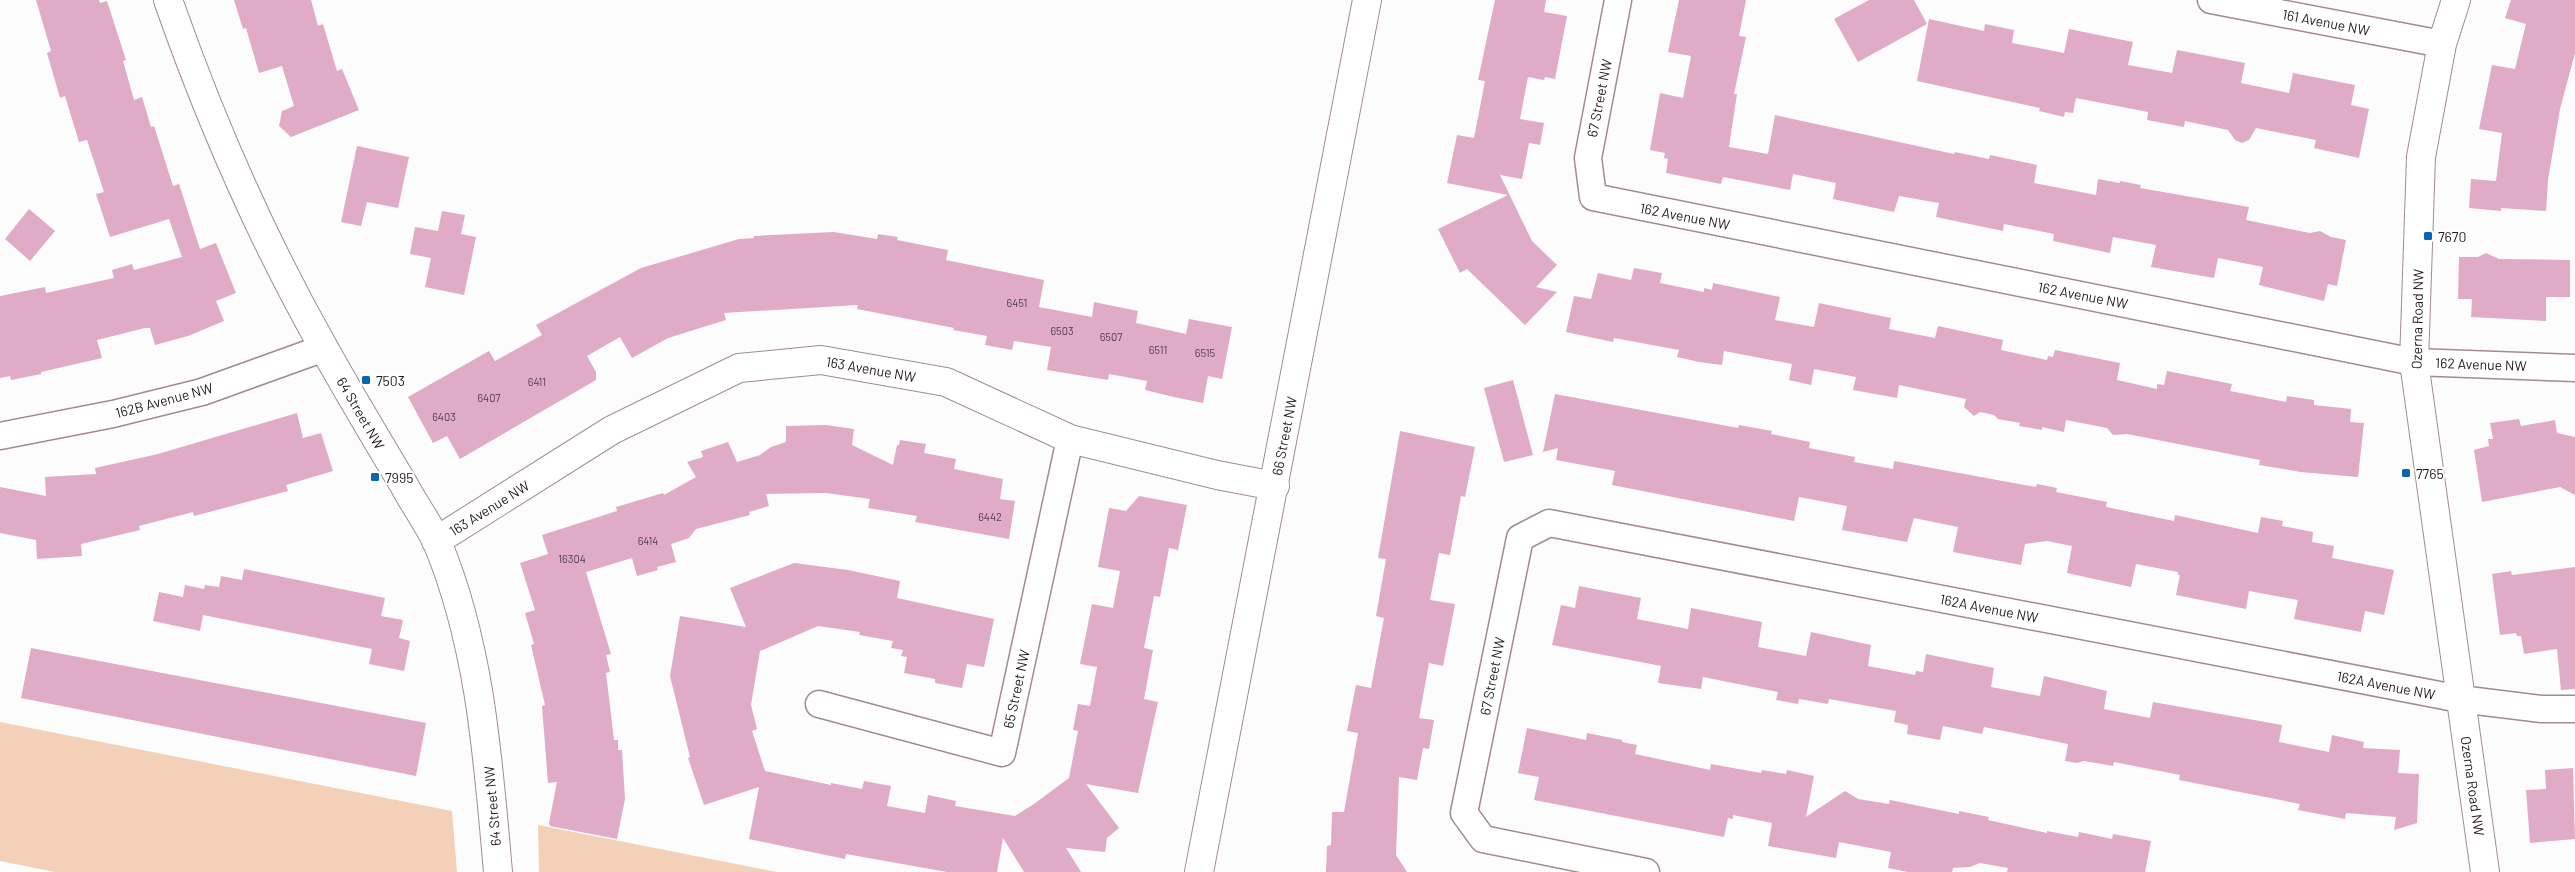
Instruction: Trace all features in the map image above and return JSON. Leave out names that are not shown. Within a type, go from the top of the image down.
[{"type":"street","name":"64 Street NW","points":[[168,0],[222,142],[261,227],[324,348],[436,541],[463,620],[480,700],[486,738],[498,872]]},
{"type":"street","name":"66 Street NW","points":[[1199,872],[1275,486],[1367,0]]},
{"type":"street","name":"67 Street NW","points":[[1593,197],[1588,158],[1618,0]]},
{"type":"street","name":"161 Avenue NW","points":[[2211,0],[2442,44]]},
{"type":"street","name":"Ozerna Road NW","points":[[2456,0],[2442,44],[2421,157],[2414,362],[2460,699],[2486,872]]},
{"type":"street","name":"162 Avenue NW","points":[[1593,197],[2414,362],[2575,368]]},
{"type":"street","name":"162B Avenue NW","points":[[0,436],[113,414],[202,392],[324,348]]},
{"type":"street","name":"163 Avenue NW","points":[[436,541],[612,430],[739,368],[821,360],[946,382],[1070,439],[1217,475],[1275,486]]},
{"type":"street","name":"65 Street NW","points":[[819,704],[1002,753],[1070,439]]},
{"type":"street","name":"162A Avenue NW","points":[[1520,538],[1549,524],[2460,699]]},
{"type":"street","name":"67 Street NW","points":[[1520,538],[1464,813],[1483,839],[1646,872]]},
{"type":"street","points":[[2460,699],[2542,709],[2575,709]]},
{"type":"shaded area","points":[[0,722],[452,811],[457,872],[55,872],[0,861]]},
{"type":"shaded area","points":[[538,825],[777,872],[539,872]]},
{"type":"building","points":[[36,0],[99,0],[100,3],[107,1],[126,60],[123,61],[134,100],[142,97],[151,127],[154,126],[173,186],[179,184],[200,249],[216,243],[236,293],[216,301],[224,321],[188,336],[155,345],[150,328],[145,328],[97,340],[102,358],[11,380],[10,376],[0,378],[0,296],[45,287],[46,293],[114,278],[112,270],[132,264],[134,270],[182,257],[169,219],[110,237],[96,194],[104,192],[87,140],[79,142],[65,96],[60,98],[47,53],[51,51]]},
{"type":"building","points":[[234,0],[311,0],[318,26],[323,24],[337,71],[342,69],[359,110],[291,137],[279,126],[282,111],[294,106],[282,66],[259,73],[246,28],[243,29]]},
{"type":"building","points":[[1495,0],[1546,0],[1544,12],[1567,16],[1555,79],[1545,77],[1544,80],[1528,77],[1520,119],[1544,123],[1540,145],[1529,143],[1522,179],[1500,175],[1532,241],[1557,265],[1536,287],[1557,292],[1525,325],[1467,269],[1460,273],[1438,229],[1508,195],[1447,183],[1457,135],[1474,138],[1485,81],[1478,80]]},
{"type":"building","points":[[1679,0],[1746,0],[1739,36],[1746,37],[1734,94],[1737,94],[1729,147],[1768,154],[1775,115],[1954,154],[1955,152],[1989,159],[1990,155],[2037,165],[2034,183],[2096,195],[2098,179],[2120,183],[2120,181],[2141,185],[2140,188],[2249,207],[2246,220],[2310,233],[2320,231],[2331,237],[2346,240],[2337,286],[2328,284],[2324,301],[2259,285],[2263,267],[2218,258],[2214,278],[2151,267],[2156,245],[2113,237],[2110,253],[2053,241],[2054,234],[2004,224],[2003,231],[1936,217],[1939,203],[1899,196],[1894,212],[1833,199],[1836,183],[1793,174],[1790,190],[1723,177],[1721,184],[1666,173],[1668,159],[1664,158],[1665,153],[1650,150],[1660,93],[1683,98],[1691,56],[1668,52]]},
{"type":"building","points":[[1869,0],[1914,0],[1927,24],[1858,62],[1834,19]]},
{"type":"building","points":[[2511,0],[2575,0],[2575,53],[2560,109],[2548,180],[2546,211],[2501,208],[2501,211],[2469,208],[2471,179],[2496,181],[2502,133],[2479,129],[2492,65],[2515,69],[2526,24],[2505,18]]},
{"type":"building","points":[[1929,19],[1984,31],[1985,24],[2014,30],[2012,43],[2064,53],[2069,29],[2133,42],[2128,65],[2172,73],[2177,50],[2245,63],[2241,83],[2289,93],[2293,73],[2355,85],[2351,105],[2369,109],[2359,158],[2314,148],[2316,140],[2256,128],[2249,140],[2242,143],[2235,140],[2228,130],[2185,121],[2184,127],[2147,120],[2148,112],[2076,98],[2073,113],[2065,112],[2064,117],[2039,111],[2040,108],[1917,81]]},
{"type":"building","points":[[357,146],[409,157],[398,208],[367,202],[361,226],[341,222]]},
{"type":"building","points":[[29,209],[55,231],[30,261],[5,239]]},
{"type":"building","points":[[442,211],[465,215],[461,234],[476,237],[464,295],[425,287],[431,258],[410,254],[415,227],[438,231]]},
{"type":"building","points":[[834,232],[877,239],[878,234],[898,237],[897,240],[948,250],[946,260],[1044,280],[1039,307],[1092,317],[1094,302],[1138,311],[1136,323],[1186,334],[1189,319],[1232,327],[1222,379],[1208,376],[1203,403],[1145,390],[1147,381],[1109,374],[1108,380],[1047,370],[1051,347],[1014,341],[1012,350],[985,345],[987,336],[857,309],[858,305],[724,313],[726,320],[668,338],[632,358],[620,337],[587,356],[596,372],[596,380],[460,459],[447,436],[433,443],[408,397],[489,351],[495,361],[542,335],[536,325],[641,268],[739,239],[754,238],[754,236]]},
{"type":"building","points":[[2486,253],[2499,259],[2570,260],[2570,297],[2546,297],[2546,321],[2471,317],[2472,299],[2458,299],[2459,257],[2478,257]]},
{"type":"building","points":[[1634,268],[1662,273],[1660,283],[1704,292],[1704,288],[1712,290],[1713,283],[1780,297],[1775,320],[1814,327],[1819,303],[1891,318],[1889,329],[1935,338],[1938,326],[2003,340],[2001,350],[2047,360],[2048,356],[2053,357],[2055,350],[2120,363],[2117,380],[2157,389],[2157,384],[2164,385],[2167,371],[2232,384],[2230,391],[2286,402],[2287,396],[2314,400],[2314,405],[2351,409],[2350,422],[2364,423],[2358,477],[2301,472],[2259,465],[2260,460],[2127,434],[2113,435],[2107,428],[2066,420],[2064,432],[2042,427],[2042,430],[2019,426],[2020,423],[1998,419],[1994,415],[1980,412],[1974,416],[1964,407],[1966,399],[1899,385],[1897,398],[1853,390],[1856,377],[1814,369],[1811,385],[1789,380],[1792,364],[1724,351],[1722,365],[1699,362],[1677,357],[1679,350],[1614,338],[1613,342],[1566,332],[1574,296],[1591,299],[1598,273],[1631,280]]},
{"type":"building","points":[[1513,380],[1533,455],[1504,462],[1484,388]]},
{"type":"building","points":[[1555,394],[1738,428],[1739,425],[1772,431],[1771,434],[1810,442],[1809,448],[1855,457],[1854,462],[1893,469],[1894,461],[2036,487],[2037,484],[2057,488],[2056,492],[2107,502],[2106,507],[2174,521],[2175,515],[2258,533],[2261,517],[2283,521],[2282,526],[2313,532],[2312,542],[2334,546],[2332,558],[2394,570],[2384,615],[2365,611],[2361,632],[2294,619],[2298,600],[2249,591],[2246,609],[2176,595],[2180,575],[2178,575],[2178,572],[2136,564],[2131,587],[2067,573],[2072,546],[2047,541],[2025,544],[2021,565],[1953,552],[1958,527],[1914,518],[1907,542],[1842,530],[1847,506],[1799,497],[1794,521],[1612,485],[1615,471],[1556,460],[1558,448],[1543,452]]},
{"type":"building","points":[[297,413],[303,438],[321,433],[333,471],[286,485],[288,491],[194,516],[193,512],[139,526],[140,530],[81,544],[82,556],[37,559],[36,540],[0,533],[0,487],[46,496],[45,477],[96,474],[95,468],[158,454]]},
{"type":"building","points":[[2519,419],[2521,426],[2555,420],[2557,433],[2575,437],[2575,495],[2560,487],[2482,502],[2474,450],[2489,446],[2488,439],[2493,439],[2490,423]]},
{"type":"building","points":[[826,425],[854,429],[852,445],[893,465],[897,445],[899,445],[900,440],[926,444],[924,453],[956,459],[954,469],[1003,479],[1000,499],[1015,501],[1009,539],[915,522],[917,516],[868,508],[870,499],[826,493],[766,494],[769,506],[749,512],[750,515],[696,529],[689,538],[671,544],[676,562],[657,567],[658,570],[637,576],[632,558],[586,572],[611,654],[606,655],[610,672],[606,673],[614,740],[618,740],[618,750],[622,750],[625,799],[617,839],[550,826],[557,782],[548,783],[542,706],[545,705],[531,645],[534,644],[525,613],[535,610],[520,563],[548,554],[542,535],[617,511],[616,507],[663,493],[664,495],[696,477],[687,462],[703,457],[701,451],[728,442],[737,462],[760,455],[771,447],[786,442],[786,426]]},
{"type":"building","points":[[1400,431],[1475,447],[1465,497],[1461,496],[1450,555],[1439,553],[1430,600],[1455,604],[1443,666],[1429,663],[1419,718],[1434,720],[1429,749],[1423,748],[1417,780],[1399,777],[1396,855],[1407,872],[1326,872],[1327,846],[1331,845],[1332,812],[1344,812],[1358,733],[1347,731],[1356,685],[1371,688],[1384,618],[1376,616],[1386,559],[1378,558]]},
{"type":"building","points":[[1139,496],[1187,505],[1178,550],[1169,548],[1160,597],[1154,596],[1144,648],[1153,650],[1144,699],[1158,702],[1138,793],[1086,784],[1119,828],[1107,838],[1105,852],[1066,848],[1081,872],[1024,872],[1003,838],[997,872],[947,872],[846,854],[845,859],[749,839],[759,787],[704,805],[688,758],[690,757],[670,676],[680,616],[746,627],[730,588],[794,563],[848,570],[900,581],[897,598],[994,619],[984,667],[967,664],[962,688],[935,683],[935,679],[904,673],[907,657],[901,656],[903,650],[891,648],[893,641],[859,635],[860,632],[818,626],[760,651],[751,705],[757,729],[752,731],[765,771],[831,785],[831,783],[862,789],[864,781],[891,786],[887,806],[925,813],[928,795],[956,801],[955,806],[1015,816],[1034,804],[1069,778],[1078,731],[1073,730],[1078,704],[1090,706],[1097,667],[1080,664],[1092,604],[1113,608],[1120,571],[1098,567],[1109,508],[1126,511]]},
{"type":"building","points":[[2575,567],[2575,689],[2561,690],[2557,649],[2524,654],[2521,636],[2517,636],[2516,633],[2500,635],[2492,574],[2511,571],[2512,575]]},
{"type":"building","points":[[244,569],[385,598],[381,616],[403,620],[399,638],[410,641],[404,671],[369,664],[372,649],[203,615],[200,631],[153,621],[159,592],[183,597],[185,585],[204,589],[205,585],[219,587],[221,576],[242,580]]},
{"type":"building","points":[[1579,586],[1641,598],[1637,619],[1688,629],[1691,608],[1762,622],[1758,647],[1806,656],[1811,632],[1871,645],[1868,666],[1915,675],[1916,671],[1923,672],[1926,654],[1994,668],[1991,687],[2040,696],[2044,676],[2107,691],[2104,709],[2150,718],[2153,702],[2282,725],[2279,742],[2329,752],[2332,735],[2364,742],[2363,748],[2400,750],[2398,773],[2419,774],[2417,823],[2394,830],[2396,817],[2346,813],[2345,819],[2298,810],[2300,804],[2179,780],[2180,775],[2114,762],[2113,766],[2084,761],[2077,763],[2065,761],[2068,744],[1984,727],[1982,734],[1943,726],[1940,740],[1907,734],[1908,725],[1894,722],[1896,711],[1829,699],[1828,704],[1799,699],[1798,704],[1776,700],[1778,692],[1703,677],[1701,689],[1658,683],[1661,666],[1552,645],[1561,605],[1575,608]]},
{"type":"building","points":[[31,648],[426,723],[416,776],[21,698]]},
{"type":"building","points":[[1527,728],[1586,740],[1587,733],[1622,740],[1622,742],[1637,745],[1635,754],[1710,770],[1711,764],[1761,773],[1762,770],[1786,774],[1787,770],[1814,776],[1806,817],[1845,791],[1858,799],[1889,804],[1890,800],[1959,814],[1959,811],[1989,817],[1988,820],[2047,833],[2047,831],[2078,837],[2079,832],[2112,839],[2113,834],[2151,841],[2145,872],[2007,872],[2008,868],[1980,863],[1970,867],[1953,868],[1952,872],[1908,872],[1888,868],[1891,852],[1839,842],[1836,858],[1768,846],[1772,823],[1733,815],[1733,819],[1728,818],[1724,837],[1534,800],[1539,777],[1518,773]]},
{"type":"building","points":[[2573,768],[2575,839],[2530,843],[2526,790],[2546,789],[2545,770]]},
{"type":"place","name":"7670","points":[[2428,236]]},
{"type":"place","name":"7503","points":[[366,380]]},
{"type":"place","name":"7765","points":[[2406,473]]},
{"type":"place","name":"7995","points":[[375,477]]}]
